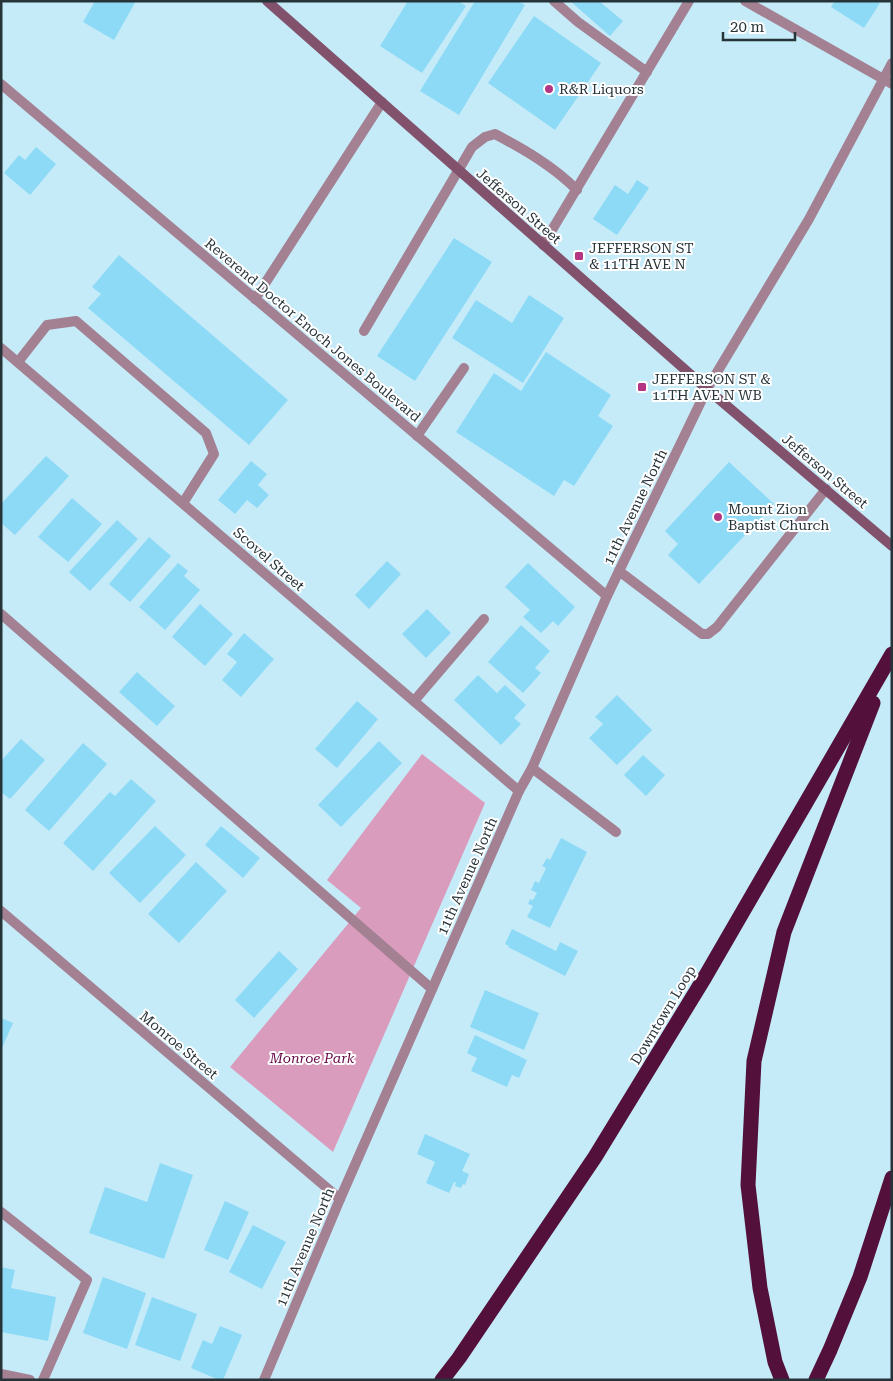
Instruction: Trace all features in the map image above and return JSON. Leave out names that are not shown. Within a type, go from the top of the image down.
[{"type":"highway","points":[[782,1380],[775,1362],[760,1288],[748,1186],[754,1061],[784,932],[891,656]]},
{"type":"highway","name":"Downtown Loop","points":[[442,1380],[459,1358],[595,1158],[705,977],[891,656]]},
{"type":"highway","points":[[816,1380],[860,1277],[892,1178]]},
{"type":"main road","name":"Jefferson Street","points":[[267,1],[708,389],[892,546]]},
{"type":"street","points":[[554,1],[578,22],[647,72]]},
{"type":"street","points":[[543,245],[689,1]]},
{"type":"street","points":[[746,1],[888,81]]},
{"type":"street","name":"11th Avenue North","points":[[264,1380],[432,988],[619,570],[708,389],[888,81],[892,63]]},
{"type":"street","name":"Reverend Doctor Enoch Jones Boulevard","points":[[1,84],[607,596]]},
{"type":"street","points":[[255,299],[382,102]]},
{"type":"street","points":[[364,330],[472,147],[485,137],[495,134],[521,148],[560,173],[577,190]]},
{"type":"street","points":[[18,362],[47,326],[76,321],[83,327],[206,433],[214,454],[182,503]]},
{"type":"street","name":"Scovel Street","points":[[1,348],[519,791]]},
{"type":"street","points":[[417,436],[464,368]]},
{"type":"street","points":[[619,570],[702,634],[708,634],[717,627],[826,489]]},
{"type":"street","points":[[1,614],[432,988]]},
{"type":"street","points":[[414,701],[484,619]]},
{"type":"street","points":[[532,768],[616,832]]},
{"type":"street","name":"Monroe Street","points":[[1,912],[340,1199]]},
{"type":"street","points":[[1,1212],[87,1280],[43,1380]]},
{"type":"street","points":[[1,1374],[30,1380]]},
{"type":"green space","name":"Monroe Park","points":[[422,754],[485,803],[333,1152],[230,1067],[361,908],[327,880]]},
{"type":"building","points":[[95,1],[136,1],[114,40],[83,22]]},
{"type":"building","points":[[408,1],[458,1],[466,6],[422,73],[380,46]]},
{"type":"building","points":[[475,1],[518,1],[525,5],[459,115],[420,91]]},
{"type":"building","points":[[570,1],[599,1],[623,21],[610,36]]},
{"type":"building","points":[[835,1],[877,1],[880,3],[864,28],[831,7]]},
{"type":"building","points":[[534,16],[601,63],[555,130],[488,83]]},
{"type":"building","points":[[36,147],[56,164],[30,195],[4,173],[19,155],[25,160]]},
{"type":"building","points":[[637,180],[649,188],[617,235],[593,219],[615,185],[628,194]]},
{"type":"building","points":[[454,238],[492,262],[415,381],[377,356]]},
{"type":"building","points":[[119,255],[288,400],[249,445],[88,308],[101,294],[92,287]]},
{"type":"building","points":[[529,295],[564,318],[523,383],[452,338],[476,300],[512,323]]},
{"type":"building","points":[[546,352],[611,395],[598,416],[613,426],[574,486],[564,480],[554,496],[456,432],[494,373],[521,391]]},
{"type":"building","points":[[46,456],[69,476],[15,535],[1,523],[1,504]]},
{"type":"building","points":[[251,461],[267,474],[258,485],[269,495],[257,508],[247,500],[235,514],[218,500]]},
{"type":"building","points":[[729,462],[774,504],[699,584],[668,555],[678,544],[665,531]]},
{"type":"building","points":[[72,498],[102,524],[68,562],[38,537]]},
{"type":"building","points":[[117,520],[138,539],[90,591],[69,572]]},
{"type":"building","points":[[149,537],[171,556],[130,602],[109,584]]},
{"type":"building","points":[[387,561],[401,574],[369,609],[355,595]]},
{"type":"building","points":[[178,563],[188,571],[184,576],[200,590],[165,630],[139,607]]},
{"type":"building","points":[[528,563],[575,607],[558,626],[553,621],[541,633],[523,617],[530,610],[505,587]]},
{"type":"building","points":[[200,604],[233,634],[205,666],[172,637]]},
{"type":"building","points":[[427,609],[451,633],[426,658],[402,634]]},
{"type":"building","points":[[521,625],[550,651],[535,668],[541,673],[523,693],[488,662]]},
{"type":"building","points":[[244,633],[274,659],[241,697],[222,680],[237,662],[227,654]]},
{"type":"building","points":[[137,672],[175,706],[157,726],[119,692]]},
{"type":"building","points":[[478,675],[497,693],[505,685],[526,705],[514,718],[521,724],[501,745],[454,700]]},
{"type":"building","points":[[617,695],[652,730],[617,765],[589,738],[603,724],[595,717]]},
{"type":"building","points":[[357,701],[378,719],[337,768],[315,749]]},
{"type":"building","points":[[21,739],[45,760],[10,799],[1,792],[1,761]]},
{"type":"building","points":[[379,741],[402,763],[341,827],[318,805]]},
{"type":"building","points":[[83,743],[107,764],[49,831],[25,810]]},
{"type":"building","points":[[643,755],[665,775],[646,796],[624,775]]},
{"type":"building","points":[[131,779],[156,801],[93,871],[63,843],[110,792],[115,796]]},
{"type":"building","points":[[155,826],[186,855],[140,903],[109,873]]},
{"type":"building","points":[[221,826],[260,858],[243,878],[205,845]]},
{"type":"building","points":[[561,838],[587,852],[550,928],[527,917],[533,906],[528,904],[530,899],[533,900],[537,893],[531,890],[535,881],[539,883],[546,868],[542,866],[547,858],[550,860]]},
{"type":"building","points":[[196,862],[227,891],[179,943],[148,914]]},
{"type":"building","points":[[512,929],[556,951],[560,942],[578,951],[565,976],[508,947],[505,944]]},
{"type":"building","points":[[279,951],[298,969],[254,1018],[235,1000]]},
{"type":"building","points":[[485,990],[539,1013],[524,1050],[470,1027]]},
{"type":"building","points":[[1,1018],[13,1023],[1,1050]]},
{"type":"building","points":[[475,1035],[527,1060],[519,1078],[512,1075],[507,1087],[471,1071],[477,1058],[467,1053]]},
{"type":"building","points":[[425,1134],[470,1154],[462,1171],[469,1174],[465,1185],[463,1184],[461,1188],[455,1186],[456,1183],[454,1182],[449,1193],[426,1183],[435,1162],[417,1154]]},
{"type":"building","points":[[160,1163],[193,1175],[164,1259],[89,1233],[105,1187],[147,1202]]},
{"type":"building","points":[[225,1201],[249,1212],[228,1260],[204,1250]]},
{"type":"building","points":[[253,1225],[286,1242],[262,1289],[229,1272]]},
{"type":"building","points":[[1,1267],[15,1270],[11,1288],[56,1297],[48,1341],[1,1332]]},
{"type":"building","points":[[103,1277],[146,1293],[127,1349],[83,1333]]},
{"type":"building","points":[[152,1297],[197,1314],[180,1361],[135,1345]]},
{"type":"building","points":[[220,1326],[242,1335],[223,1380],[191,1368],[203,1340],[212,1344]]},
{"type":"place","name":"R&R Liquors","points":[[549,89]]},
{"type":"place","name":"JEFFERSON ST & 11TH AVE N","points":[[579,256]]},
{"type":"place","name":"JEFFERSON ST & 11TH AVE N WB","points":[[642,387]]},
{"type":"place","name":"Mount Zion Baptist Church","points":[[718,517]]}]
